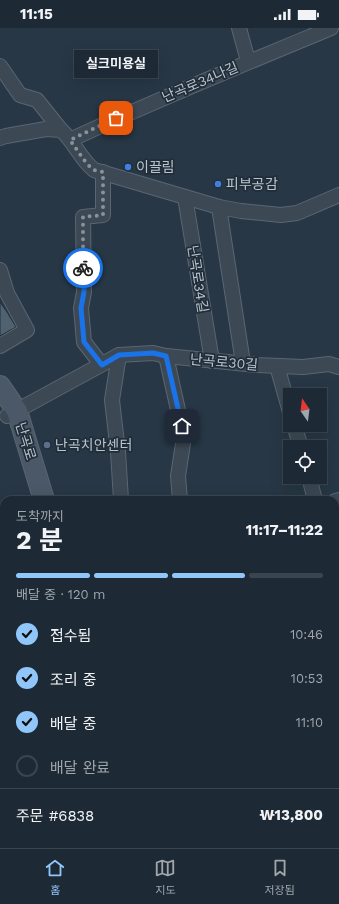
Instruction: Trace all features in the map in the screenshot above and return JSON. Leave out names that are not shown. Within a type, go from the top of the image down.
[{"type":"main road","name":"난곡로","points":[[4,399],[34,496]]},
{"type":"main road","name":"난곡로","points":[[4,399],[42,496]]},
{"type":"street","points":[[239,28],[248,61]]},
{"type":"street","name":"난곡로34나길","points":[[66,135],[116,118],[312,32],[331,28]]},
{"type":"street","points":[[336,28],[339,34]]},
{"type":"street","points":[[0,66],[20,95],[38,100],[87,164],[94,170],[219,207],[241,211],[286,214],[297,213],[339,195]]},
{"type":"street","points":[[0,138],[46,129],[66,135]]},
{"type":"street","points":[[101,364],[84,342],[81,308],[84,292],[83,217],[103,215],[103,172]]},
{"type":"street","name":"난곡로34길","points":[[185,197],[212,361]]},
{"type":"street","points":[[219,207],[244,363]]},
{"type":"street","points":[[0,270],[7,293],[27,330],[0,346]]},
{"type":"street","name":"난곡로30길","points":[[4,399],[101,364],[102,365],[119,355],[153,353],[166,356],[212,361],[277,366],[303,367],[329,364],[339,367]]},
{"type":"street","points":[[119,355],[112,400],[118,452],[120,496]]},
{"type":"street","points":[[166,356],[184,437],[178,476],[180,496]]},
{"type":"street","name":"난곡로30길","points":[[277,366],[283,388]]},
{"type":"street","points":[[311,484],[314,496]]},
{"type":"building","points":[[0,302],[16,327],[0,336]]},
{"type":"way so far","points":[[83,268],[83,217],[103,215],[103,172],[94,170],[87,164],[70,140],[116,118]]},
{"type":"place","name":"실크미용실","points":[[116,118]]},
{"type":"place","name":"이끌림","points":[[128,167]]},
{"type":"place","name":"피부공감","points":[[218,184]]},
{"type":"place","name":"난곡치안센터","points":[[47,445]]},
{"type":"route","points":[[83,268],[84,292],[81,308],[84,342],[102,365],[119,355],[153,353],[166,356],[182,426]]}]
